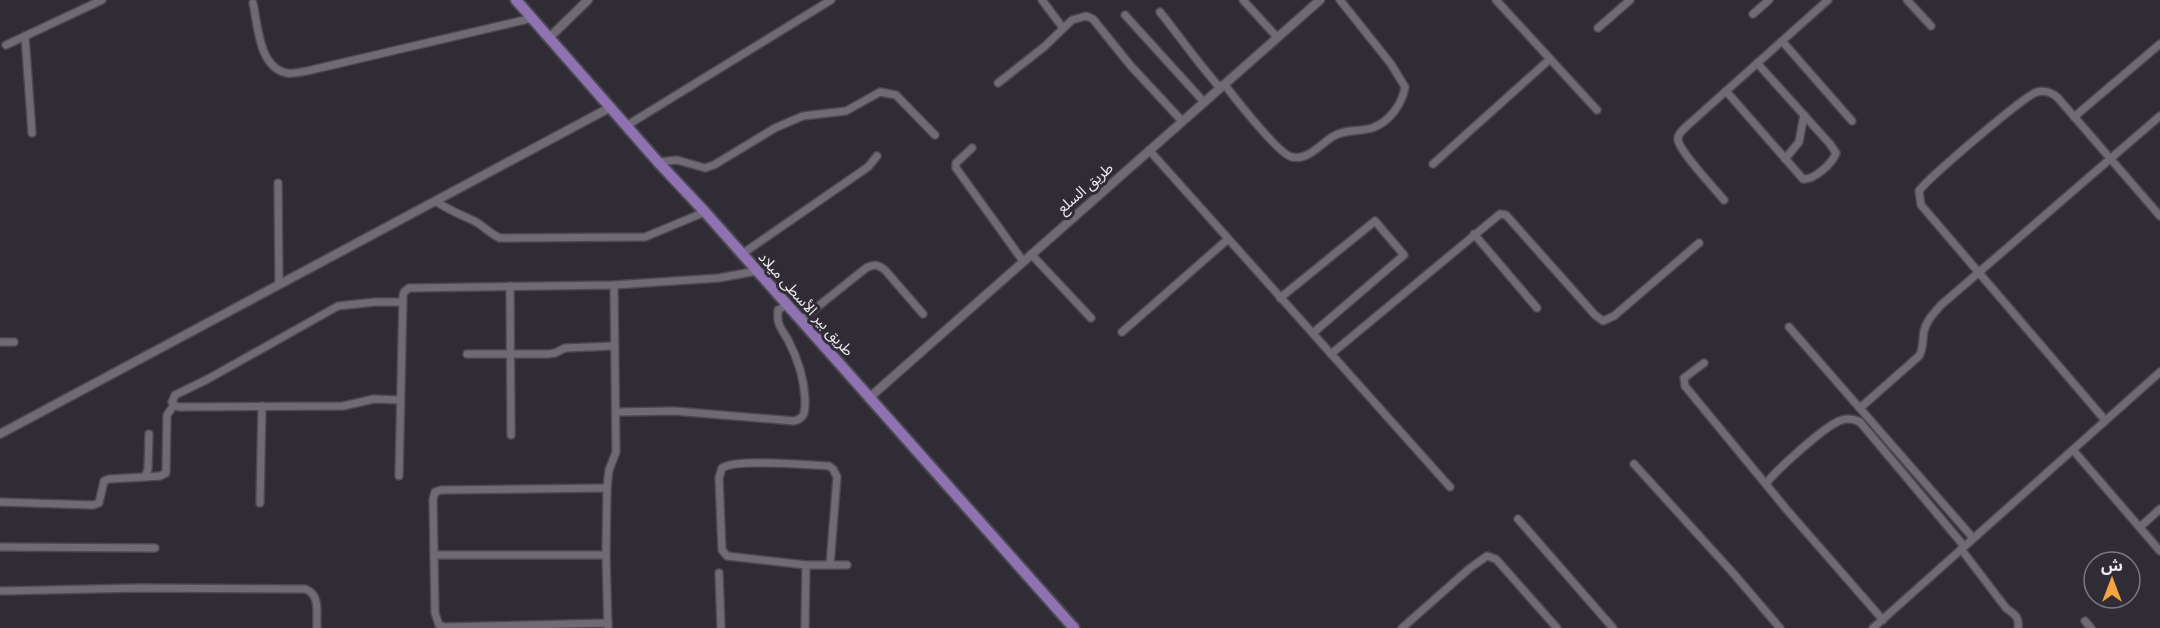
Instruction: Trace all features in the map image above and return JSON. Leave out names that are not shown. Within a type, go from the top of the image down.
[{"type":"main road","name":"طريق بير الأسطى ميلاد","points":[[516,0],[657,162],[705,212],[1074,628]]},
{"type":"street","points":[[6,45],[102,0]]},
{"type":"street","points":[[550,37],[588,0]]},
{"type":"street","points":[[626,126],[831,0]]},
{"type":"street","points":[[1042,0],[1063,28]]},
{"type":"street","points":[[1243,0],[1277,38]]},
{"type":"street","name":"طريق السلع","points":[[869,398],[1320,0]]},
{"type":"street","points":[[1160,12],[1192,52],[1197,62],[1277,146],[1290,157],[1299,158],[1310,153],[1332,136],[1342,132],[1372,128],[1395,111],[1402,99],[1405,87],[1391,64],[1340,0]]},
{"type":"street","points":[[1496,0],[1597,110]]},
{"type":"street","points":[[1598,28],[1630,0]]},
{"type":"street","points":[[1753,14],[1768,0]]},
{"type":"street","points":[[1725,200],[1689,157],[1678,141],[1678,137],[1688,125],[1828,0]]},
{"type":"street","points":[[1906,0],[1931,26]]},
{"type":"street","points":[[253,3],[267,59],[275,69],[289,74],[533,18]]},
{"type":"street","points":[[1125,15],[1204,102]]},
{"type":"street","points":[[998,83],[1044,47],[1072,20],[1086,16],[1093,19],[1130,65],[1182,121]]},
{"type":"street","points":[[25,36],[32,132]]},
{"type":"street","points":[[1782,41],[1852,121]]},
{"type":"street","points":[[2074,117],[2160,44]]},
{"type":"street","points":[[1433,164],[1550,59]]},
{"type":"street","points":[[1726,91],[1803,179],[1806,180],[1834,159],[1836,153],[1830,144],[1757,63]]},
{"type":"street","points":[[657,162],[677,160],[705,168],[803,116],[846,111],[880,92],[896,95],[935,135]]},
{"type":"street","points":[[2105,420],[1921,205],[1918,198],[1922,187],[2037,92],[2054,94],[2160,216]]},
{"type":"street","points":[[0,434],[611,107]]},
{"type":"street","points":[[1785,159],[1800,142],[1804,115]]},
{"type":"street","points":[[1860,408],[1919,356],[1922,351],[1927,321],[1941,305],[2160,116]]},
{"type":"street","points":[[972,148],[956,163],[956,168],[1023,261]]},
{"type":"street","points":[[1149,150],[1450,487]]},
{"type":"street","points":[[742,254],[868,167],[877,156]]},
{"type":"street","points":[[278,183],[279,284]]},
{"type":"street","points":[[436,202],[453,213],[474,221],[490,234],[500,238],[645,237],[705,212]]},
{"type":"street","points":[[1331,354],[1473,234],[1500,214],[1506,215],[1595,315],[1603,321],[1614,316],[1699,243]]},
{"type":"street","points":[[1280,298],[1376,221],[1404,255],[1313,333]]},
{"type":"street","points":[[1473,234],[1537,308]]},
{"type":"street","points":[[1122,332],[1228,239]]},
{"type":"street","points":[[1031,254],[1091,318]]},
{"type":"street","points":[[801,320],[866,268],[873,265],[885,270],[923,314]]},
{"type":"street","points":[[399,476],[402,302],[404,292],[410,288],[614,285],[719,279],[757,271]]},
{"type":"street","points":[[607,488],[441,490],[435,492],[433,499],[436,620],[444,627],[608,626],[607,488],[609,470],[616,452],[617,412],[614,285]]},
{"type":"street","points":[[510,286],[511,435]]},
{"type":"street","points":[[0,502],[93,505],[99,502],[103,486],[108,479],[160,476],[166,473],[167,415],[174,405],[172,402],[175,395],[338,306],[402,302]]},
{"type":"street","points":[[617,412],[674,411],[800,420],[804,417],[805,411],[805,386],[799,362],[777,315],[778,309],[787,306]]},
{"type":"street","points":[[1789,327],[1973,538]]},
{"type":"street","points":[[0,342],[14,342]]},
{"type":"street","points":[[466,354],[548,354],[565,348],[614,346]]},
{"type":"street","points":[[1704,363],[1684,378],[1685,386],[1882,620]]},
{"type":"street","points":[[1873,628],[2160,372]]},
{"type":"street","points":[[174,405],[344,405],[374,399],[400,400]]},
{"type":"street","points":[[260,503],[262,406]]},
{"type":"street","points":[[1766,484],[1780,467],[1837,422],[1854,419],[1860,422],[1962,548],[2006,608],[2015,615],[2018,619],[2018,628]]},
{"type":"street","points":[[145,477],[148,469],[149,434]]},
{"type":"street","points":[[2073,450],[2160,551]]},
{"type":"street","points":[[830,565],[837,477],[833,469],[829,466],[742,463],[728,464],[722,468],[719,478],[724,554],[732,558],[806,565],[830,565],[847,565]]},
{"type":"street","points":[[1634,464],[1780,628]]},
{"type":"street","points":[[2140,527],[2160,508]]},
{"type":"street","points":[[1518,519],[1614,628]]},
{"type":"street","points":[[0,547],[155,548]]},
{"type":"street","points":[[434,555],[606,555]]},
{"type":"street","points":[[1402,628],[1470,568],[1487,556],[1496,559],[1557,628]]},
{"type":"street","points":[[805,628],[806,565]]},
{"type":"street","points":[[719,573],[721,628]]},
{"type":"street","points":[[0,591],[139,588],[305,589],[310,590],[316,599],[317,628]]},
{"type":"street","points":[[2085,621],[2091,628]]}]
